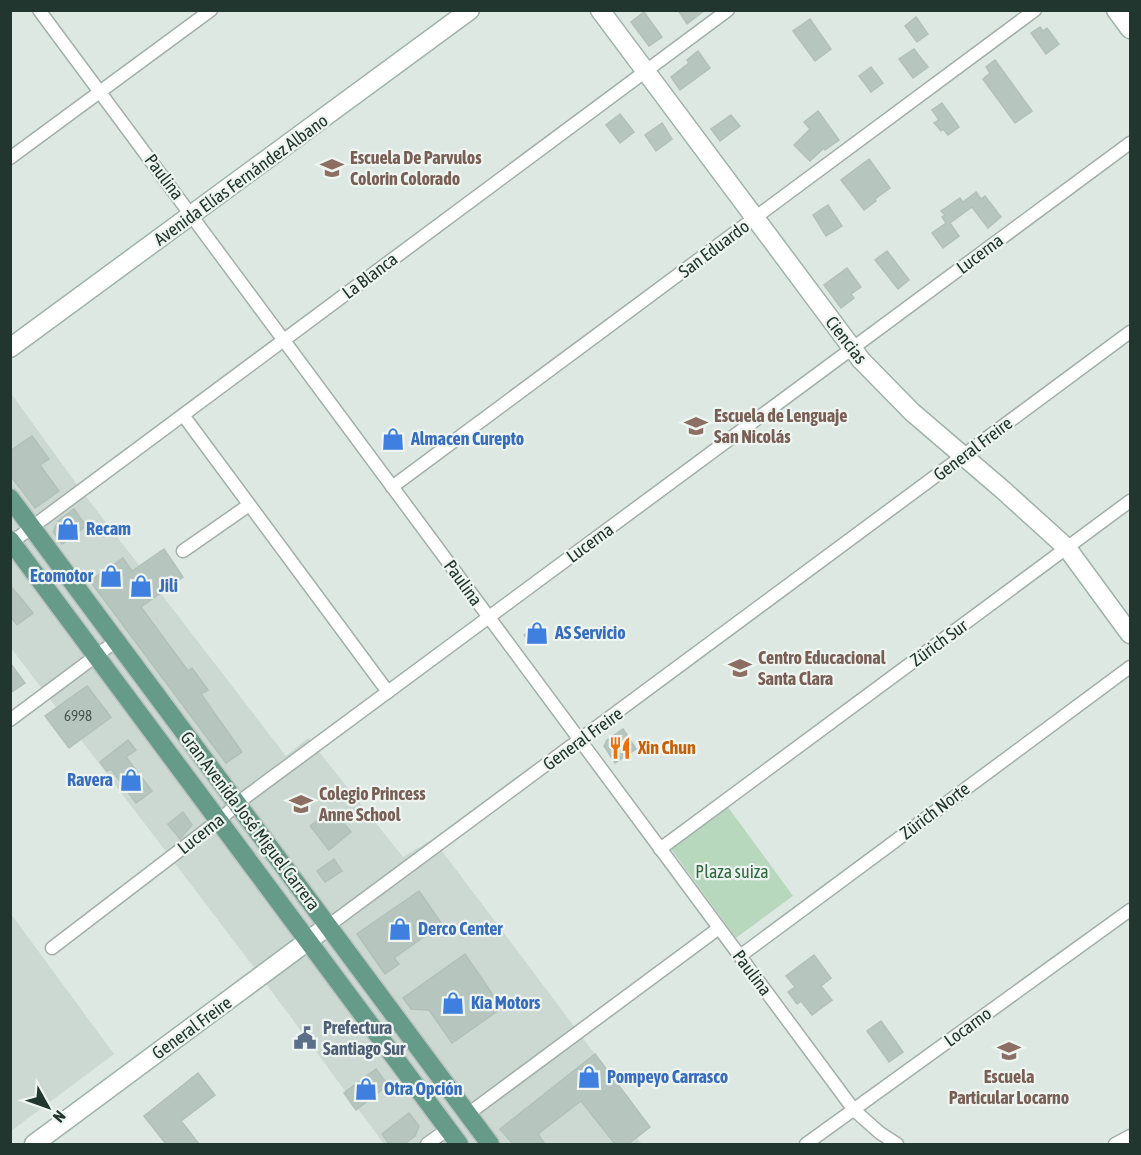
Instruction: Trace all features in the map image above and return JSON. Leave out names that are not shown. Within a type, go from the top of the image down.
[{"type":"main road","name":"Gran Avenida José Miguel Carrera","points":[[10,498],[490,1144]]},
{"type":"main road","name":"Gran Avenida José Miguel Carrera","points":[[11,541],[459,1144]]},
{"type":"street","name":"Paulina","points":[[39,10],[854,1110],[879,1133],[897,1144]]},
{"type":"street","points":[[10,158],[211,10]]},
{"type":"street","name":"Avenida Elías Fernández Albano","points":[[10,348],[193,216],[470,10]]},
{"type":"street","name":"Ciencias","points":[[600,10],[852,349],[875,376],[912,412],[1067,548],[1131,634]]},
{"type":"street","name":"La Blanca","points":[[11,541],[728,10]]},
{"type":"street","name":"San Eduardo","points":[[392,487],[1035,10]]},
{"type":"street","points":[[1116,10],[1131,29]]},
{"type":"street","name":"Lucerna","points":[[52,948],[237,804],[1131,142]]},
{"type":"street","name":"General Freire","points":[[34,1144],[1131,332]]},
{"type":"street","points":[[183,415],[388,692]]},
{"type":"street","name":"Zürich Sur","points":[[660,849],[1131,501]]},
{"type":"street","points":[[183,551],[249,505]]},
{"type":"street","points":[[10,720],[116,641]]},
{"type":"street","name":"Zürich Norte","points":[[740,956],[1131,667]]},
{"type":"street","name":"Locarno","points":[[806,1144],[1131,910]]},
{"type":"street","points":[[468,1114],[719,928]]},
{"type":"street","points":[[427,1144],[448,1129]]},
{"type":"street","points":[[1115,1144],[1129,1139]]},
{"type":"shaded area","points":[[10,392],[81,490],[286,756],[308,738],[403,857],[433,839],[650,1127],[637,1138],[642,1144],[384,1144],[256,970],[11,648]]},
{"type":"shaded area","points":[[11,914],[114,1054],[11,1131]]},
{"type":"green space","name":"Plaza suiza","points":[[728,807],[793,896],[736,938],[671,849]]},
{"type":"building","points":[[678,10],[705,10],[687,24]]},
{"type":"building","points":[[644,12],[662,37],[649,46],[631,22]]},
{"type":"building","points":[[916,17],[928,34],[917,42],[905,26]]},
{"type":"building","points":[[810,19],[831,49],[815,61],[793,31]]},
{"type":"building","points":[[1040,27],[1043,31],[1047,28],[1059,44],[1046,54],[1031,33]]},
{"type":"building","points":[[914,49],[928,67],[913,78],[899,59]]},
{"type":"building","points":[[698,51],[710,68],[680,90],[671,77],[689,63],[687,60]]},
{"type":"building","points":[[995,60],[1032,111],[1015,123],[983,79],[990,73],[986,67]]},
{"type":"building","points":[[871,67],[883,83],[871,92],[859,76]]},
{"type":"building","points":[[942,103],[959,127],[948,135],[934,123],[939,120],[932,110]]},
{"type":"building","points":[[818,111],[839,140],[825,150],[824,148],[810,161],[794,145],[810,129],[804,122]]},
{"type":"building","points":[[620,114],[634,132],[620,143],[606,125]]},
{"type":"building","points":[[731,115],[740,126],[720,141],[711,129]]},
{"type":"building","points":[[662,123],[672,139],[656,151],[645,135]]},
{"type":"building","points":[[869,159],[890,188],[864,210],[841,180]]},
{"type":"building","points":[[976,192],[981,199],[985,196],[1001,217],[988,228],[972,207],[950,223],[959,236],[943,248],[932,233],[946,223],[942,217],[945,215],[941,211],[960,198],[963,202]]},
{"type":"building","points":[[828,205],[842,226],[826,236],[813,215]]},
{"type":"building","points":[[887,251],[909,280],[898,289],[875,260]]},
{"type":"building","points":[[847,268],[861,287],[851,294],[854,298],[841,308],[824,285]]},
{"type":"building","points":[[32,436],[49,459],[40,465],[59,491],[35,508],[10,475],[10,451]]},
{"type":"building","name":"Recam","points":[[74,509],[86,526],[62,544],[53,532],[58,521]]},
{"type":"building","points":[[164,549],[183,577],[141,607],[188,671],[192,668],[208,690],[201,694],[242,752],[226,763],[90,581],[123,558],[132,571]]},
{"type":"building","points":[[10,585],[33,613],[17,625],[10,616]]},
{"type":"building","name":"AS Servicio","points":[[534,628],[541,638],[531,645],[524,635]]},
{"type":"building","points":[[10,663],[25,683],[10,693]]},
{"type":"building","points":[[87,686],[111,717],[69,748],[45,716]]},
{"type":"building","name":"Xin Chun","points":[[623,729],[636,749],[615,763],[604,746],[607,740]]},
{"type":"building","name":"Ravera","points":[[128,740],[136,750],[126,757],[152,791],[136,803],[111,769],[107,771],[100,762]]},
{"type":"building","points":[[332,809],[351,832],[329,850],[310,826]]},
{"type":"building","points":[[183,812],[192,825],[180,839],[168,824]]},
{"type":"building","points":[[334,859],[342,871],[325,882],[317,871]]},
{"type":"building","name":"Derco Center","points":[[419,891],[442,924],[394,958],[399,964],[385,974],[357,934]]},
{"type":"building","name":"Kia Motors","points":[[465,954],[502,1008],[452,1043],[429,1010],[411,1009],[403,998]]},
{"type":"building","points":[[814,955],[831,978],[821,986],[832,1000],[812,1015],[801,1001],[797,1004],[788,992],[795,987],[786,976]]},
{"type":"building","points":[[881,1021],[903,1052],[889,1062],[867,1031]]},
{"type":"building","name":"Pompeyo Carrasco","points":[[595,1054],[650,1127],[628,1144],[615,1144],[581,1101],[538,1134],[545,1144],[513,1144],[500,1129]]},
{"type":"building","name":"Otra Opción","points":[[376,1069],[388,1085],[356,1110],[344,1093]]},
{"type":"building","points":[[198,1073],[215,1095],[181,1121],[199,1144],[166,1144],[144,1116]]},
{"type":"building","points":[[409,1113],[419,1126],[415,1136],[404,1144],[389,1144],[382,1134]]},
{"type":"place","name":"Escuela De Parvulos Colorin Colorado","points":[[332,168]]},
{"type":"place","name":"Escuela de Lenguaje San Nicolás","points":[[696,426]]},
{"type":"place","name":"Almacen Curepto","points":[[393,439]]},
{"type":"place","name":"Recam","points":[[68,529]]},
{"type":"place","name":"Ecomotor","points":[[111,576]]},
{"type":"place","name":"Jili","points":[[141,586]]},
{"type":"place","name":"AS Servicio","points":[[537,633]]},
{"type":"place","name":"Centro Educacional Santa Clara","points":[[740,668]]},
{"type":"place","name":"Xin Chun","points":[[620,748]]},
{"type":"place","name":"Ravera","points":[[131,780]]},
{"type":"place","name":"Colegio Princess Anne School","points":[[301,804]]},
{"type":"place","name":"Derco Center","points":[[400,929]]},
{"type":"place","name":"Kia Motors","points":[[453,1003]]},
{"type":"place","name":"Prefectura Santiago Sur","points":[[305,1038]]},
{"type":"place","name":"Escuela Particular Locarno","points":[[1009,1051]]},
{"type":"place","name":"Pompeyo Carrasco","points":[[589,1077]]},
{"type":"place","name":"Otra Opción","points":[[366,1089]]}]
